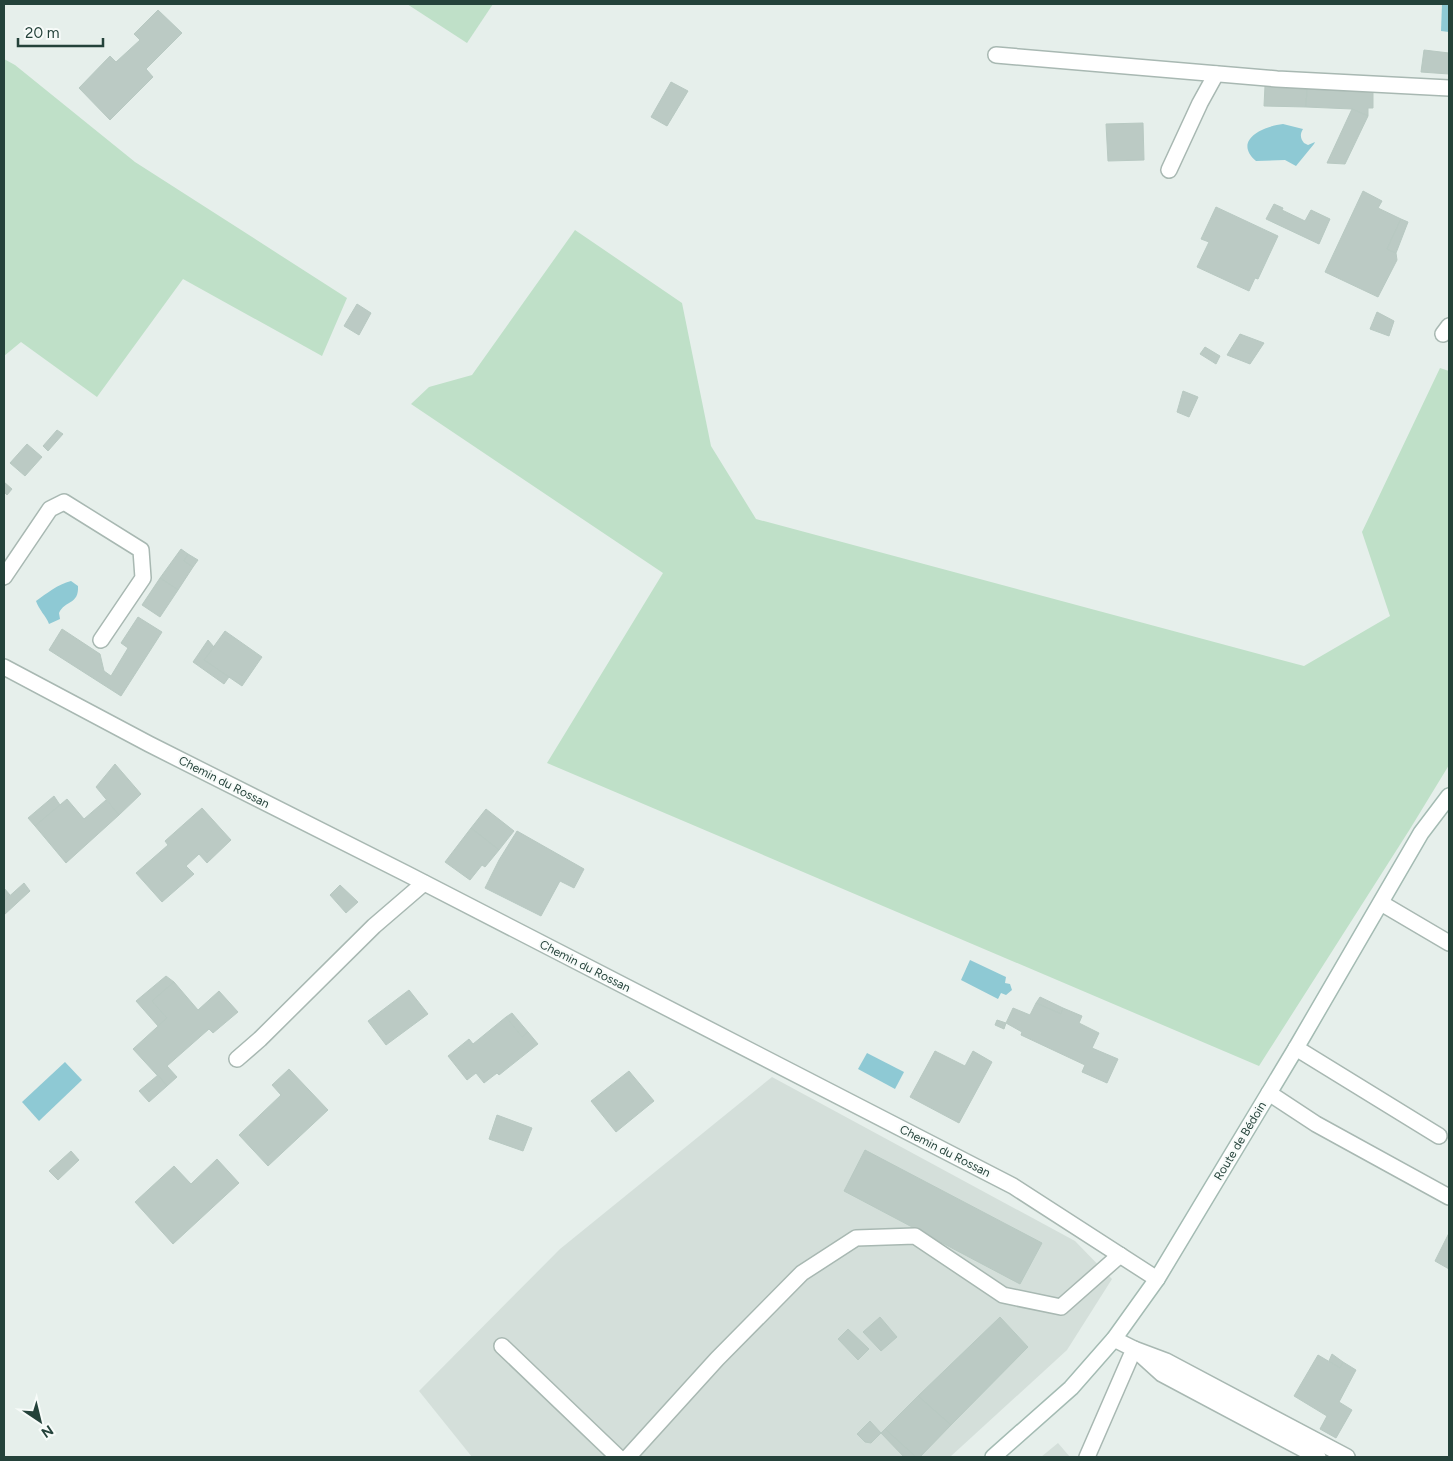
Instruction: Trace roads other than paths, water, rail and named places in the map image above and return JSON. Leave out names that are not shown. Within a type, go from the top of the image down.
[{"type":"street","points":[[996,55],[1277,79],[1449,88]]},
{"type":"street","points":[[1169,170],[1200,103],[1216,74]]},
{"type":"street","points":[[4,577],[50,509],[64,502],[142,550],[143,578],[101,640]]},
{"type":"street","name":"Chemin du Rossan","points":[[4,667],[158,749],[424,883],[1013,1186],[1157,1278]]},
{"type":"street","name":"Route de Bédoin","points":[[993,1457],[1071,1388],[1114,1338],[1157,1278],[1296,1048],[1421,833],[1449,796]]},
{"type":"street","points":[[237,1060],[374,926],[424,883]]},
{"type":"street","points":[[1381,903],[1449,943]]},
{"type":"street","points":[[1296,1048],[1439,1136]]},
{"type":"street","points":[[1269,1093],[1316,1124],[1449,1197]]},
{"type":"street","points":[[628,1457],[717,1359],[802,1273],[856,1238],[915,1236],[1003,1296],[1061,1306],[1120,1255]]},
{"type":"street","points":[[1114,1338],[1134,1349],[1166,1361],[1347,1457]]},
{"type":"street","points":[[502,1346],[618,1457]]},
{"type":"street","points":[[1087,1457],[1134,1349]]},
{"type":"street","points":[[1134,1349],[1162,1374],[1318,1457]]},
{"type":"water","points":[[1442,4],[1449,4],[1449,32],[1441,31]]},
{"type":"water","points":[[1283,124],[1303,129],[1301,136],[1304,143],[1308,145],[1315,142],[1314,144],[1296,166],[1285,160],[1256,161],[1249,153],[1247,147],[1253,135],[1275,125]]},
{"type":"water","points":[[71,581],[78,586],[76,596],[59,613],[60,619],[49,624],[36,601],[57,587]]},
{"type":"water","points":[[970,960],[1006,977],[1005,983],[1010,984],[1012,990],[1006,995],[1001,993],[998,999],[961,980]]},
{"type":"water","points":[[867,1053],[904,1072],[895,1089],[858,1069]]},
{"type":"water","points":[[65,1062],[82,1080],[39,1121],[22,1102]]}]
